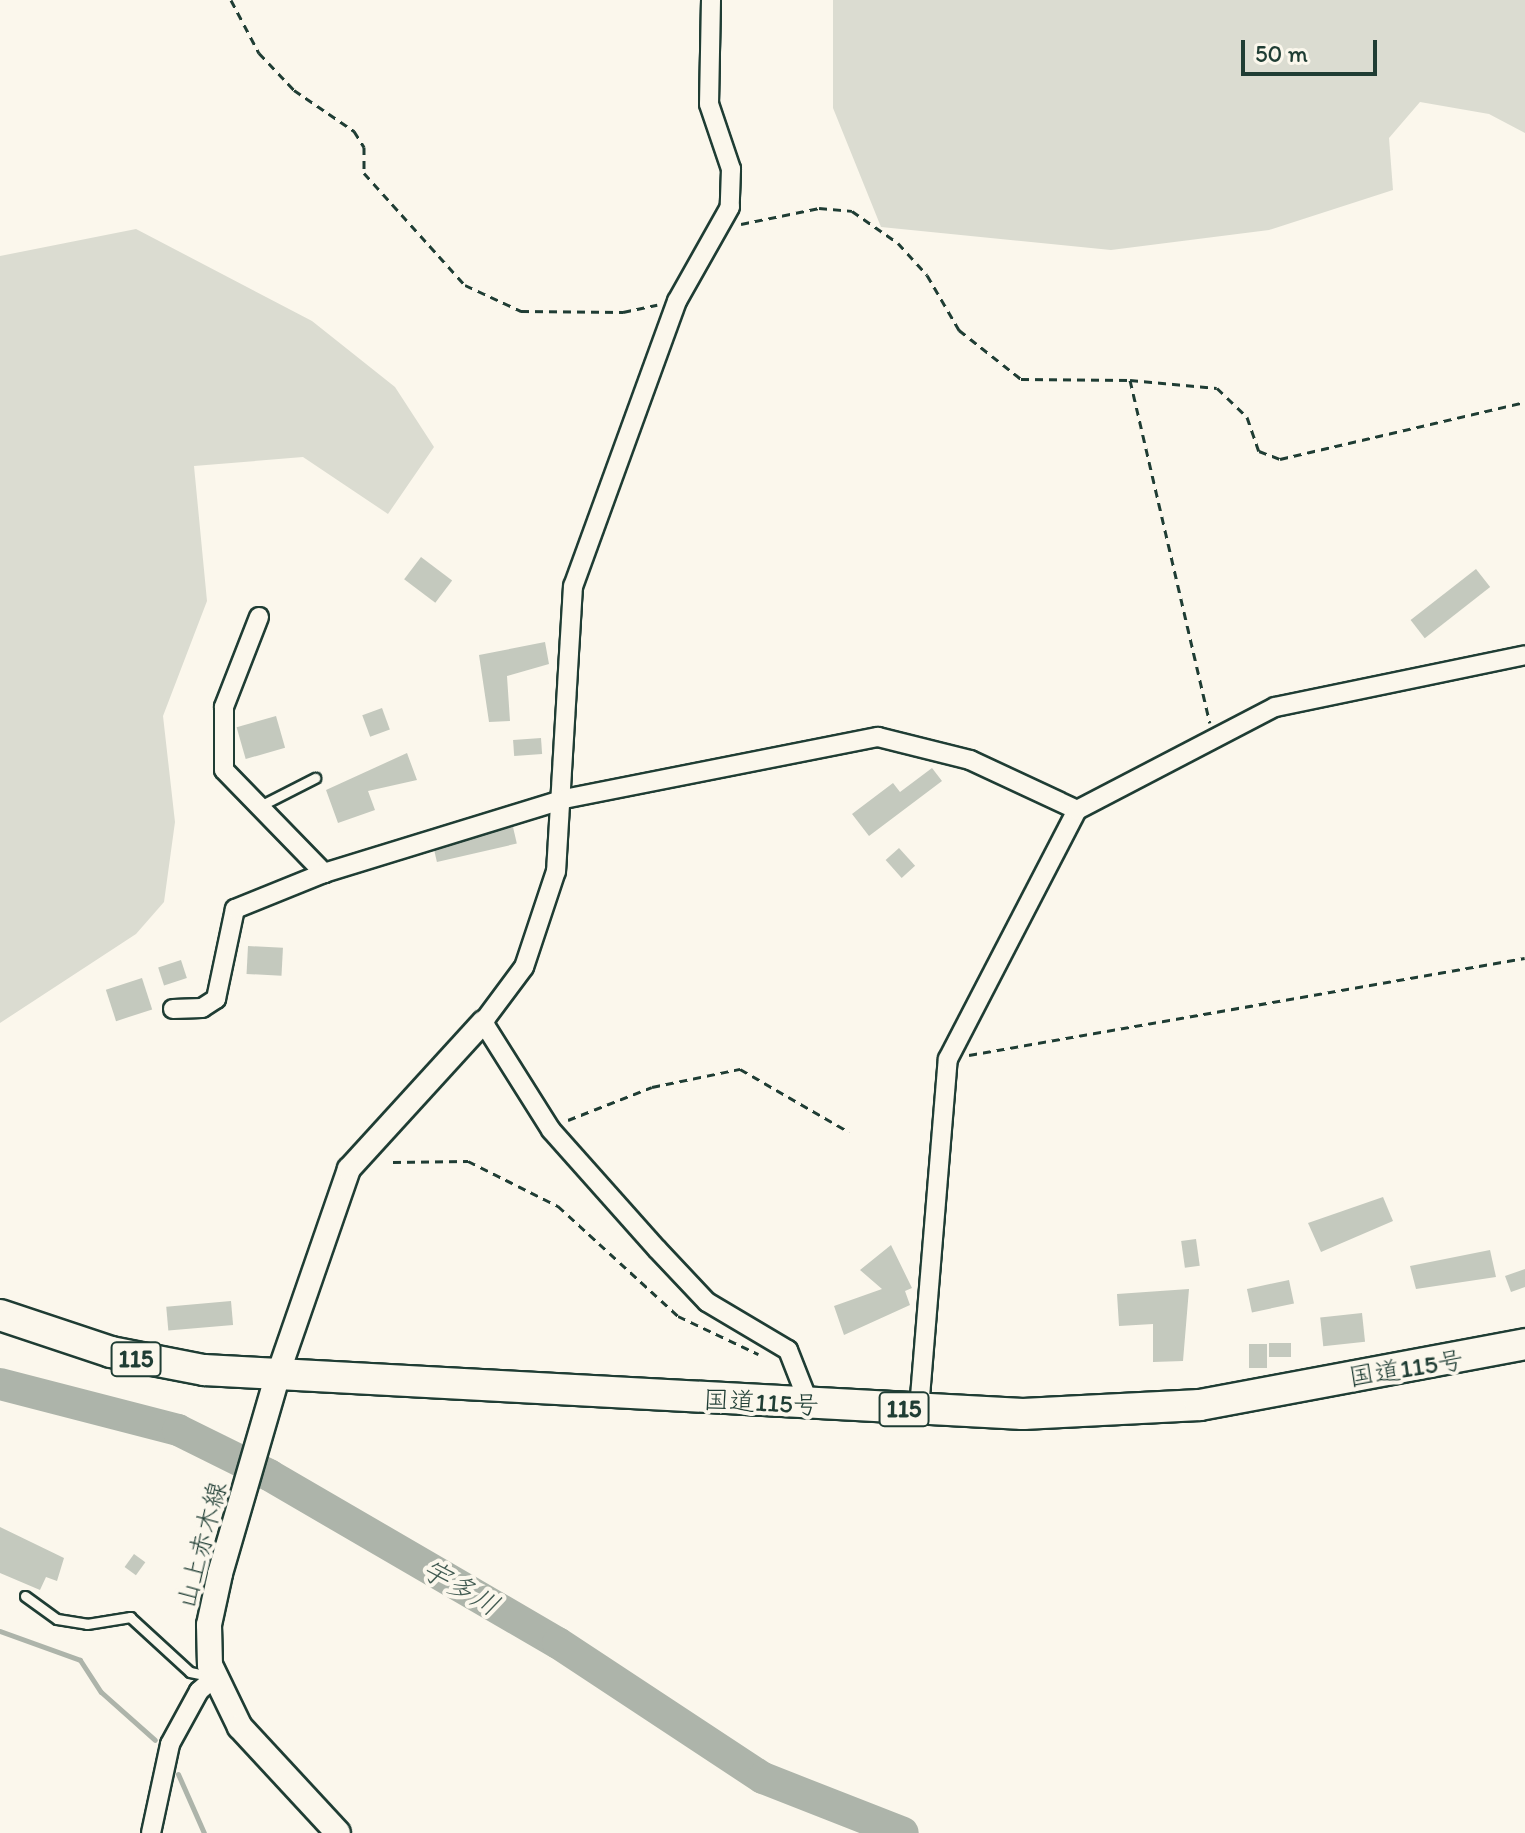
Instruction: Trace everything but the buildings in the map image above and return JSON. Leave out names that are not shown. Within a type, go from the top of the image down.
[{"type":"highway","name":"国道115号","points":[[0,1315],[164,1366],[276,1381],[810,1406],[1126,1414],[1439,1365],[1525,1344]]},
{"type":"main road","name":"山上赤木線","points":[[276,1381],[209,1625],[215,1677],[240,1727],[338,1833]]},
{"type":"street","points":[[276,1381],[349,1169],[483,1022],[524,967],[545,917],[564,799],[568,603],[677,301],[721,226],[732,188],[709,104],[711,0]]},
{"type":"street","points":[[259,617],[231,681],[219,746],[230,780],[324,873]]},
{"type":"street","points":[[919,1409],[948,1059],[1077,810],[1213,737],[1304,698],[1525,655]]},
{"type":"street","points":[[173,1009],[202,1008],[216,999],[235,909],[324,873],[564,799],[878,737],[970,760],[1077,810]]},
{"type":"street","points":[[483,1022],[551,1130],[707,1302],[788,1350],[810,1406]]},
{"type":"street","points":[[151,1833],[170,1744],[199,1691],[215,1677]]},
{"type":"lane","points":[[257,808],[315,778]]},
{"type":"lane","points":[[25,1596],[57,1619],[87,1624],[130,1617],[190,1672],[215,1677]]},
{"type":"path","points":[[231,0],[259,53],[285,81],[354,131],[364,147],[364,173],[399,220],[486,299],[521,311],[586,313],[677,301]]},
{"type":"path","points":[[721,226],[819,208],[852,211],[898,243],[927,275],[959,330],[1021,379],[1038,385],[1130,380],[1217,388],[1247,417],[1259,451],[1280,459],[1525,402]]},
{"type":"path","points":[[1130,380],[1213,737]]},
{"type":"path","points":[[948,1059],[1525,958]]},
{"type":"path","points":[[551,1130],[652,1087],[740,1069],[849,1132]]},
{"type":"path","points":[[393,1162],[468,1161],[558,1206],[678,1316],[748,1353],[788,1350]]},
{"type":"shaded area","points":[[833,0],[1525,0],[1525,133],[1489,114],[1420,102],[1389,138],[1393,190],[1269,230],[1111,250],[881,227],[833,108]]},
{"type":"shaded area","points":[[136,229],[312,321],[395,387],[434,447],[388,514],[303,457],[194,466],[207,601],[163,716],[175,822],[164,902],[136,934],[0,1023],[0,256]]},
{"type":"waterway","name":"宇多川","points":[[0,1384],[178,1430],[269,1475],[558,1643],[763,1778],[903,1833]]},
{"type":"waterway","points":[[0,1631],[80,1660],[101,1692],[155,1740]]},
{"type":"waterway","points":[[178,1774],[204,1833]]}]
